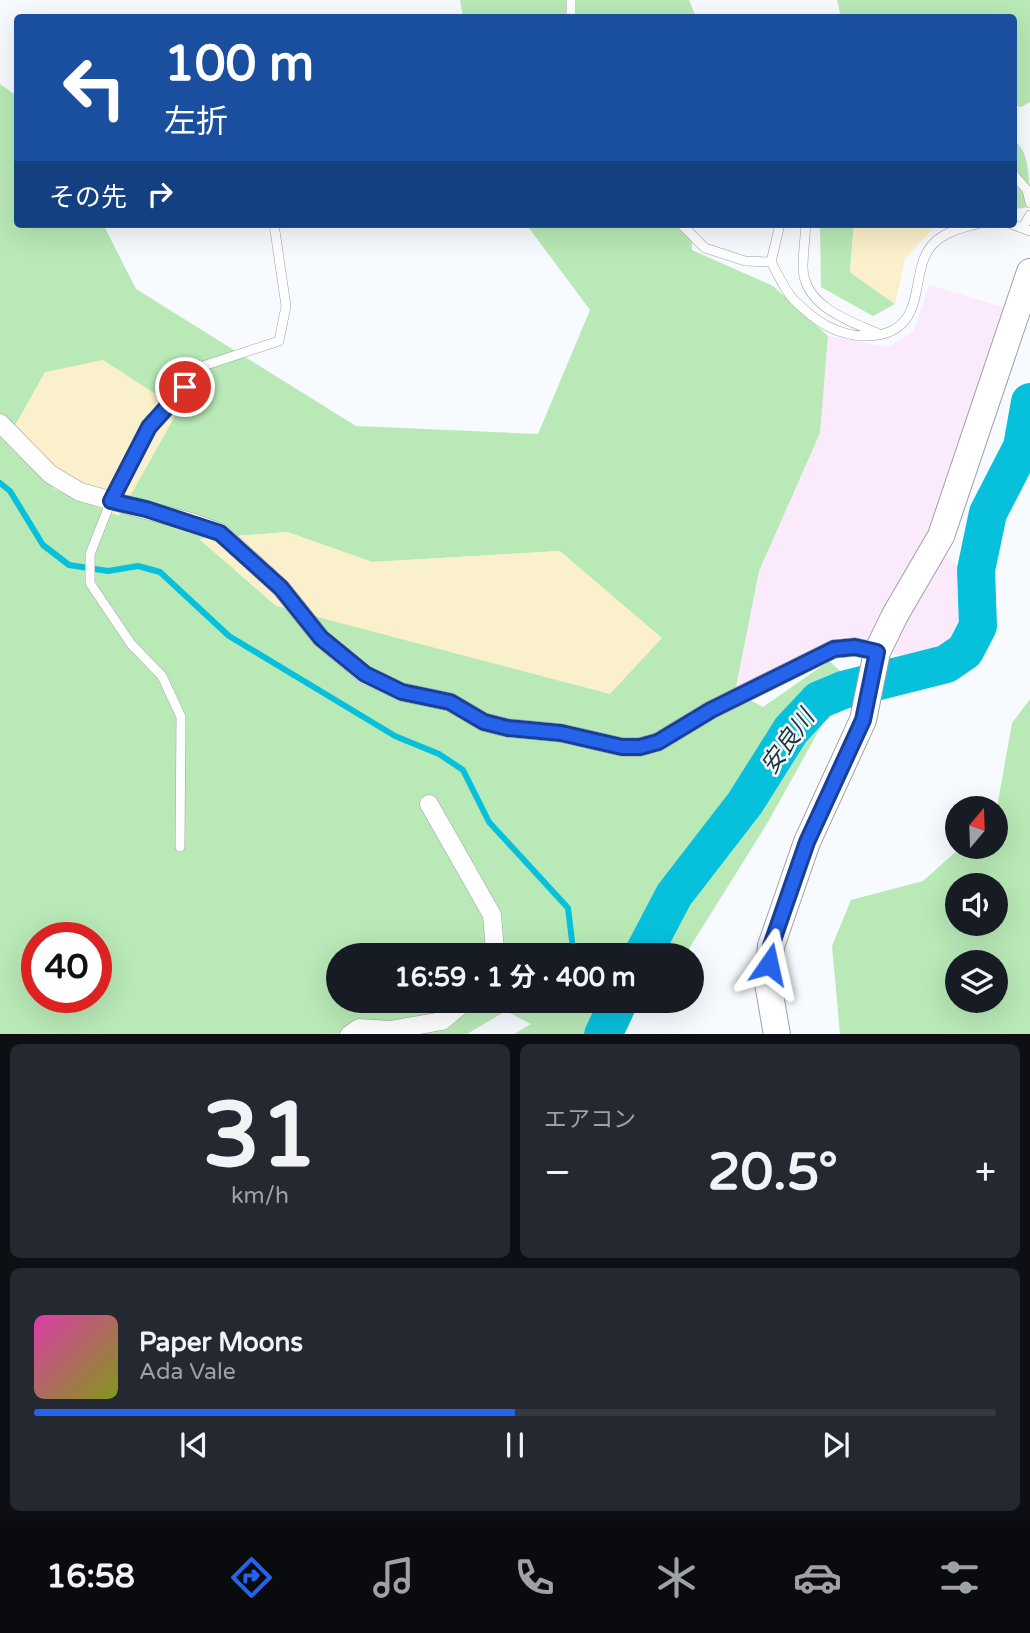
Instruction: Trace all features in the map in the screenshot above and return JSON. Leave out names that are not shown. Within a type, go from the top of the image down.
[{"type":"street","points":[[777,1034],[768,983],[771,946],[807,842],[863,720],[876,659],[895,615],[940,536],[1030,272]]},
{"type":"street","points":[[0,423],[51,474],[80,492],[146,509],[220,533],[281,588],[321,638],[365,674],[402,692],[450,702],[484,722],[508,728],[561,733],[622,747],[640,747],[658,742],[711,710],[834,649],[855,647],[876,659]]},
{"type":"street","points":[[429,804],[492,915],[494,943]]},
{"type":"street","points":[[349,1034],[359,1028],[390,1030],[442,1021],[452,1013]]},
{"type":"lane","points":[[1017,179],[1027,190],[1030,203]]},
{"type":"lane","points":[[1026,229],[1030,215]]},
{"type":"lane","points":[[180,847],[181,717],[162,676],[131,644],[90,583],[90,554],[111,501],[149,427],[203,366],[279,341],[286,306],[275,228]]},
{"type":"lane","points":[[685,228],[705,248],[745,261],[771,262]]},
{"type":"lane","points":[[779,228],[771,262],[792,298],[825,325],[849,334],[881,335],[898,328],[911,310],[922,266],[933,243],[958,228]]},
{"type":"lane","points":[[806,228],[803,271],[813,295],[836,316],[881,335]]},
{"type":"shaded area","points":[[929,285],[1005,308],[931,536],[961,571],[963,614],[941,653],[898,656],[865,638],[841,637],[735,692],[759,571],[820,433],[828,336],[889,347],[914,331]]},
{"type":"green space","points":[[460,0],[689,0],[695,14],[462,14]]},
{"type":"green space","points":[[837,0],[1030,0],[1030,102],[1021,107],[1017,106],[1017,14],[840,14]]},
{"type":"green space","points":[[0,84],[14,94],[14,228],[105,228],[136,289],[356,426],[538,434],[590,310],[529,228],[691,228],[692,250],[773,286],[828,336],[820,433],[759,571],[735,692],[763,707],[829,661],[848,678],[768,822],[692,943],[326,943],[326,1013],[503,1013],[467,1034],[0,1034]],"holes":[[[287,532],[372,562],[560,551],[276,606],[200,539]]]},
{"type":"green space","points":[[1017,144],[1026,159],[1030,207],[1017,209]]},
{"type":"green space","points":[[820,228],[854,228],[850,272],[895,304],[873,316],[821,287]]},
{"type":"green space","points":[[1030,699],[1030,1034],[840,1034],[832,946],[851,900],[923,881],[948,859],[1008,859],[1008,796],[999,796],[1012,723]]},
{"type":"green space","points":[[510,1013],[609,1013],[599,1034],[514,1034],[531,1024]]},
{"type":"sand","points":[[854,228],[933,228],[905,259],[895,304],[850,272]]},
{"type":"sand","points":[[103,360],[179,409],[119,516],[54,489],[14,427],[45,372]]},
{"type":"sand","points":[[287,532],[372,562],[560,551],[662,638],[610,694],[276,606],[199,539]]},
{"type":"waterway","name":"安良川","points":[[649,943],[674,895],[745,803],[791,730],[819,700],[843,690],[946,664],[965,651],[978,626],[976,570],[988,513],[1022,447],[1030,402]]},
{"type":"waterway","points":[[0,483],[10,491],[43,545],[69,565],[108,571],[138,566],[160,572],[229,636],[395,736],[439,754],[463,770],[489,822],[568,908],[572,943]]},
{"type":"waterway","name":"安良川","points":[[603,1034],[613,1013]]},
{"type":"route","points":[[185,387],[149,427],[111,501],[194,523],[220,533],[281,588],[321,638],[365,674],[402,692],[450,702],[484,722],[508,728],[561,733],[622,747],[640,747],[658,742],[711,710],[834,649],[855,647],[877,652],[863,720],[807,842],[771,946],[769,964]]}]
